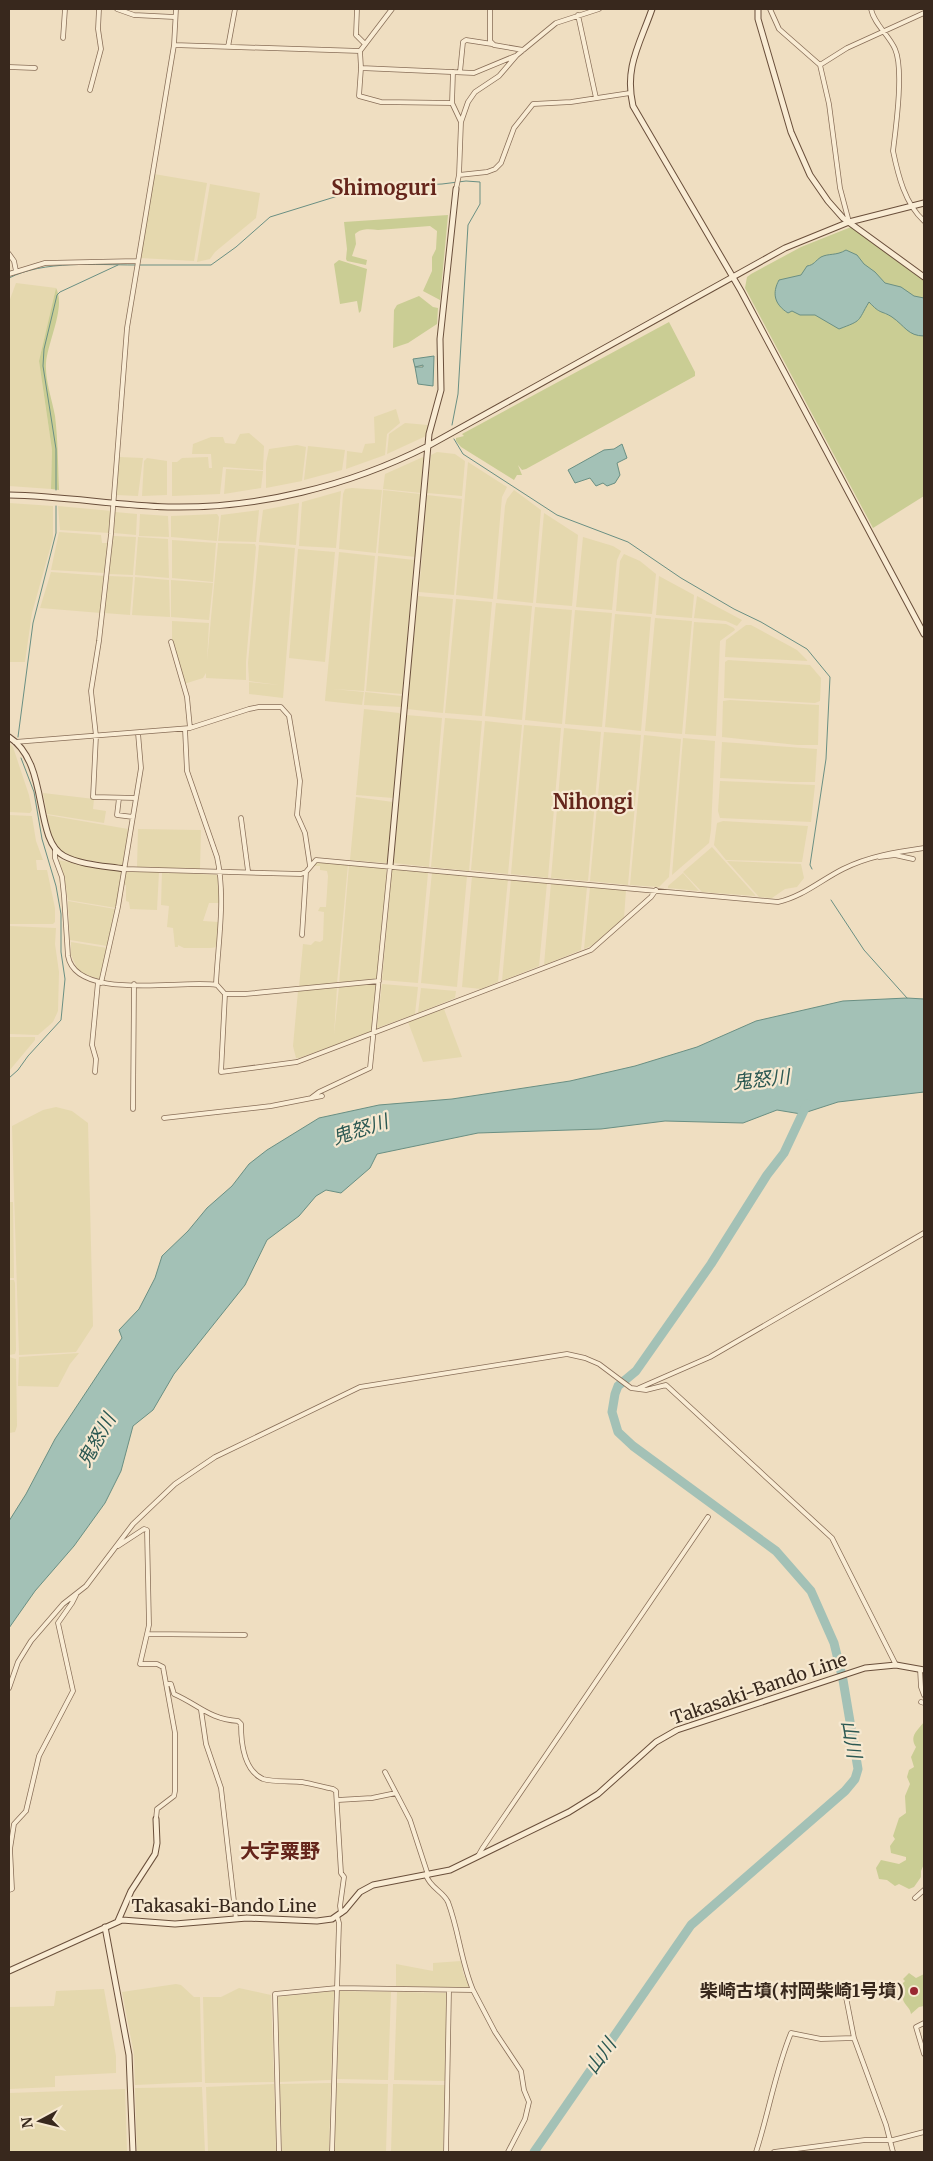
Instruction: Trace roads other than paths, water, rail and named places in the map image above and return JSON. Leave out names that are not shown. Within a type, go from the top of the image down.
[{"type":"street","points":[[63,38],[65,9]]},
{"type":"street","points":[[90,90],[101,49],[98,29],[99,9]]},
{"type":"street","points":[[117,9],[134,15],[174,18]]},
{"type":"street","points":[[136,798],[93,797],[96,736],[91,698],[103,614],[114,504],[127,328],[174,45],[176,9]]},
{"type":"street","points":[[228,47],[235,9]]},
{"type":"street","points":[[357,9],[356,35],[365,44]]},
{"type":"street","points":[[392,9],[360,51],[362,68],[359,96],[381,102],[452,103]]},
{"type":"street","points":[[490,9],[490,41],[493,44]]},
{"type":"street","points":[[311,1098],[319,1092],[370,1068],[375,1032],[428,446],[432,420],[441,390],[440,339],[458,182],[461,122],[468,102],[475,92],[499,76],[523,50],[556,23],[599,9]]},
{"type":"street","points":[[652,9],[632,59],[630,93],[638,116],[732,277],[924,634]]},
{"type":"street","points":[[758,9],[758,19],[800,157],[820,190],[849,222],[924,277]]},
{"type":"street","points":[[770,9],[779,29],[820,65],[829,104],[840,188],[849,222]]},
{"type":"street","points":[[871,9],[895,49],[899,66],[894,151],[896,164],[910,205],[924,221]]},
{"type":"street","points":[[820,65],[847,48],[924,13]]},
{"type":"street","points":[[578,15],[596,98]]},
{"type":"street","points":[[460,72],[463,42],[466,40],[523,50]]},
{"type":"street","points":[[174,45],[360,51]]},
{"type":"street","points":[[362,68],[474,73],[517,55]]},
{"type":"street","points":[[9,68],[35,68]]},
{"type":"street","points":[[453,72],[452,103],[461,122]]},
{"type":"street","points":[[458,182],[487,172],[501,163],[514,128],[533,104],[630,93]]},
{"type":"street","points":[[9,495],[169,507],[220,505],[287,495],[343,480],[389,464],[428,446],[786,248],[849,222],[924,202]]},
{"type":"street","points":[[9,254],[14,261],[16,271]]},
{"type":"street","points":[[9,274],[45,263],[137,261]]},
{"type":"street","points":[[171,642],[187,697],[188,771],[220,871],[221,902],[216,984],[225,994],[222,1072],[297,1062],[591,950],[651,897],[656,890]]},
{"type":"street","points":[[15,742],[188,728],[259,707],[281,707],[285,710],[292,723],[296,766],[300,780],[297,815],[305,833],[310,866]]},
{"type":"street","points":[[95,1072],[96,1059],[92,1045],[100,982],[115,922],[141,768],[138,733]]},
{"type":"street","points":[[9,737],[26,756],[36,780],[48,838],[56,850],[69,859],[124,869],[248,871],[301,874],[306,872]]},
{"type":"street","points":[[119,798],[117,814],[133,817]]},
{"type":"street","points":[[241,818],[248,871]]},
{"type":"street","points":[[302,935],[306,872],[316,860],[778,902],[793,899],[822,880],[869,859],[890,853],[924,848]]},
{"type":"street","points":[[56,850],[55,858],[62,877],[65,902],[69,962],[77,972],[100,982],[216,984]]},
{"type":"street","points":[[869,859],[895,856],[913,859]]},
{"type":"street","points":[[225,994],[245,994],[379,982]]},
{"type":"street","points":[[133,1109],[134,984]]},
{"type":"street","points":[[164,1118],[271,1106],[322,1096]]},
{"type":"street","points":[[638,1389],[710,1357],[924,1233]]},
{"type":"street","points":[[9,1688],[18,1662],[31,1641],[63,1604],[86,1586],[133,1524],[168,1491],[215,1457],[352,1390],[381,1383],[567,1354],[599,1364],[631,1388],[646,1390],[666,1385],[832,1538],[896,1665]]},
{"type":"street","points":[[478,1857],[545,1754],[708,1517]]},
{"type":"street","points":[[114,1548],[138,1531],[147,1530],[149,1625],[140,1664],[157,1664],[163,1667],[175,1733],[176,1791],[174,1796],[157,1809],[157,1843],[155,1854],[131,1891],[118,1921]]},
{"type":"street","points":[[9,1890],[12,1889],[10,1849],[14,1824],[26,1811],[39,1756],[73,1691],[58,1623],[72,1604],[76,1595]]},
{"type":"street","points":[[147,1634],[244,1635]]},
{"type":"street","name":"Takasaki-Bando Line","points":[[9,1971],[118,1921],[132,1920],[179,1924],[266,1918],[317,1921],[339,1914],[360,1892],[373,1885],[450,1870],[587,1802],[656,1742],[670,1733],[872,1667],[896,1665],[922,1670]]},
{"type":"street","points":[[922,1670],[921,1688],[924,1695]]},
{"type":"street","points":[[166,1684],[171,1684],[174,1694],[190,1701],[201,1710],[222,1720],[238,1721],[241,1724],[241,1738],[246,1760],[253,1771],[264,1779],[304,1783],[333,1789],[338,1800],[341,1873],[344,1877],[339,1914],[332,2152]]},
{"type":"street","points":[[201,1710],[206,1744],[222,1788],[236,1919]]},
{"type":"street","points":[[385,1772],[410,1820],[430,1885],[446,1899],[454,1920],[466,1971],[473,1990],[495,2032],[521,2071],[524,2090],[529,2102],[525,2119],[508,2152]]},
{"type":"street","points":[[338,1800],[372,1798],[396,1793]]},
{"type":"street","points":[[915,1898],[924,1890]]},
{"type":"street","points":[[105,1926],[129,2055],[133,2152]]},
{"type":"street","points":[[279,2152],[275,1994],[337,1988],[473,1990]]},
{"type":"street","points":[[446,2152],[449,1990]]},
{"type":"street","points":[[845,1992],[854,2038],[893,2152]]},
{"type":"street","points":[[924,2023],[916,2027],[924,2054]]},
{"type":"street","points":[[756,2152],[768,2110],[778,2063],[791,2033],[821,2039],[854,2038]]},
{"type":"street","points":[[774,2152],[865,2140],[890,2140],[924,2132]]},
{"type":"water","points":[[846,250],[857,255],[885,283],[901,287],[914,296],[924,298],[924,336],[910,332],[869,302],[858,320],[839,329],[815,315],[800,315],[792,311],[788,313],[783,310],[777,302],[775,294],[779,280],[801,275],[807,266],[813,264],[821,257]]},
{"type":"water","points":[[434,356],[433,386],[418,384],[413,359]]},
{"type":"water","points":[[622,444],[627,458],[617,463],[620,475],[615,483],[607,486],[603,483],[596,486],[590,478],[575,483],[568,470],[604,450],[614,449]]},
{"type":"water","name":"鬼怒川","points":[[924,999],[924,1092],[838,1102],[801,1114],[777,1110],[743,1123],[665,1121],[601,1129],[478,1133],[377,1154],[370,1168],[341,1193],[326,1190],[316,1196],[299,1216],[267,1240],[245,1285],[174,1374],[153,1410],[133,1426],[121,1471],[105,1503],[74,1546],[35,1591],[9,1628],[9,1521],[26,1494],[55,1439],[122,1338],[119,1330],[139,1309],[155,1278],[162,1256],[188,1231],[207,1208],[232,1186],[249,1164],[267,1150],[319,1118],[379,1105],[452,1099],[570,1081],[635,1066],[697,1047],[756,1021],[843,1001]]},
{"type":"waterway","points":[[140,265],[211,265],[236,247],[270,217],[354,191],[466,181],[480,182],[480,204],[468,225],[458,394],[452,425]]},
{"type":"waterway","points":[[9,278],[23,272],[54,266],[87,264],[135,265]]},
{"type":"waterway","points":[[56,490],[56,449],[43,366],[44,349],[57,295],[118,265]]},
{"type":"waterway","points":[[454,439],[463,454],[557,515],[628,542],[681,578],[807,649],[830,677],[826,759],[810,865],[812,869]]},
{"type":"waterway","points":[[18,737],[33,623],[56,533],[56,506]]},
{"type":"waterway","points":[[9,1078],[61,1020],[65,979],[61,952],[61,914],[56,886],[42,839],[34,792],[21,758]]},
{"type":"waterway","points":[[831,900],[864,950],[907,998]]},
{"type":"waterway","name":"山川","points":[[534,2152],[691,1925],[845,1791],[855,1779],[858,1769],[843,1680],[834,1643],[811,1591],[776,1551],[633,1446],[618,1432],[612,1412],[618,1386],[636,1371],[711,1264],[767,1175],[784,1153],[807,1104]]},
{"type":"place","name":"柴崎古墳(村岡柴崎1号墳)","points":[[914,1991]]},
{"type":"district","name":"Shimoguri","points":[[384,188]]},
{"type":"district","name":"Nihongi","points":[[593,802]]},
{"type":"district","name":"大字粟野","points":[[280,1851]]}]
